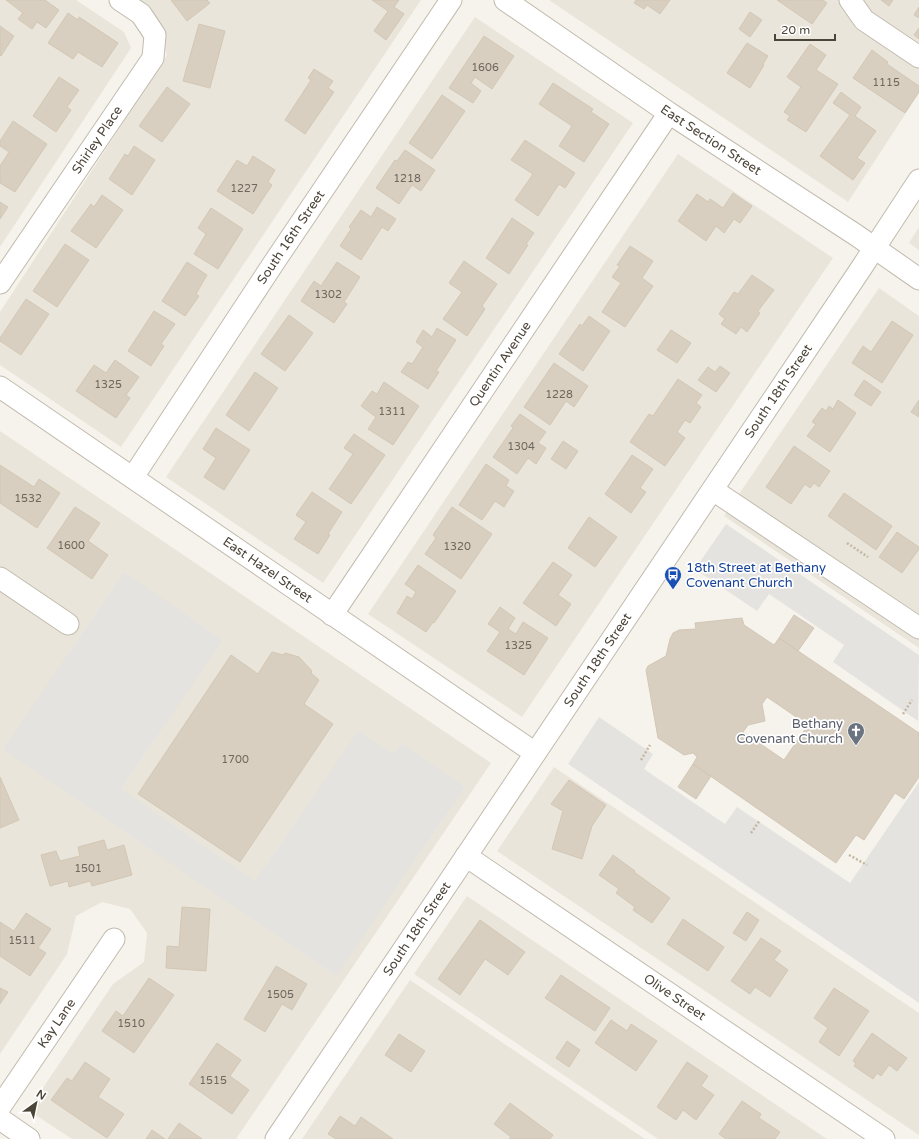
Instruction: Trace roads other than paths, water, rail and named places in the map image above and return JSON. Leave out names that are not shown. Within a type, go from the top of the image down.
[{"type":"street","name":"Shirley Place","points":[[0,283],[153,58],[155,35],[141,14],[120,0]]},
{"type":"street","name":"South 16th Street","points":[[133,477],[280,254],[451,0]]},
{"type":"street","name":"East Section Street","points":[[505,0],[669,113],[919,278]]},
{"type":"street","points":[[850,0],[864,20],[919,57]]},
{"type":"street","name":"Quentin Avenue","points":[[332,616],[669,113]]},
{"type":"street","name":"South 18th Street","points":[[276,1139],[534,753],[713,490],[919,180]]},
{"type":"street","name":"East Hazel Street","points":[[0,388],[133,477],[332,616],[534,753]]},
{"type":"street","points":[[713,490],[919,628]]},
{"type":"street","points":[[0,578],[68,624]]},
{"type":"street","name":"Olive Street","points":[[466,856],[884,1139]]},
{"type":"street","name":"Kay Lane","points":[[0,1107],[114,939]]},
{"type":"street","points":[[0,1119],[30,1139]]},
{"type":"place","name":"18th Street at Bethany Covenant Church","points":[[673,590]]},
{"type":"place","name":"Bethany Covenant Church","points":[[856,746]]}]
